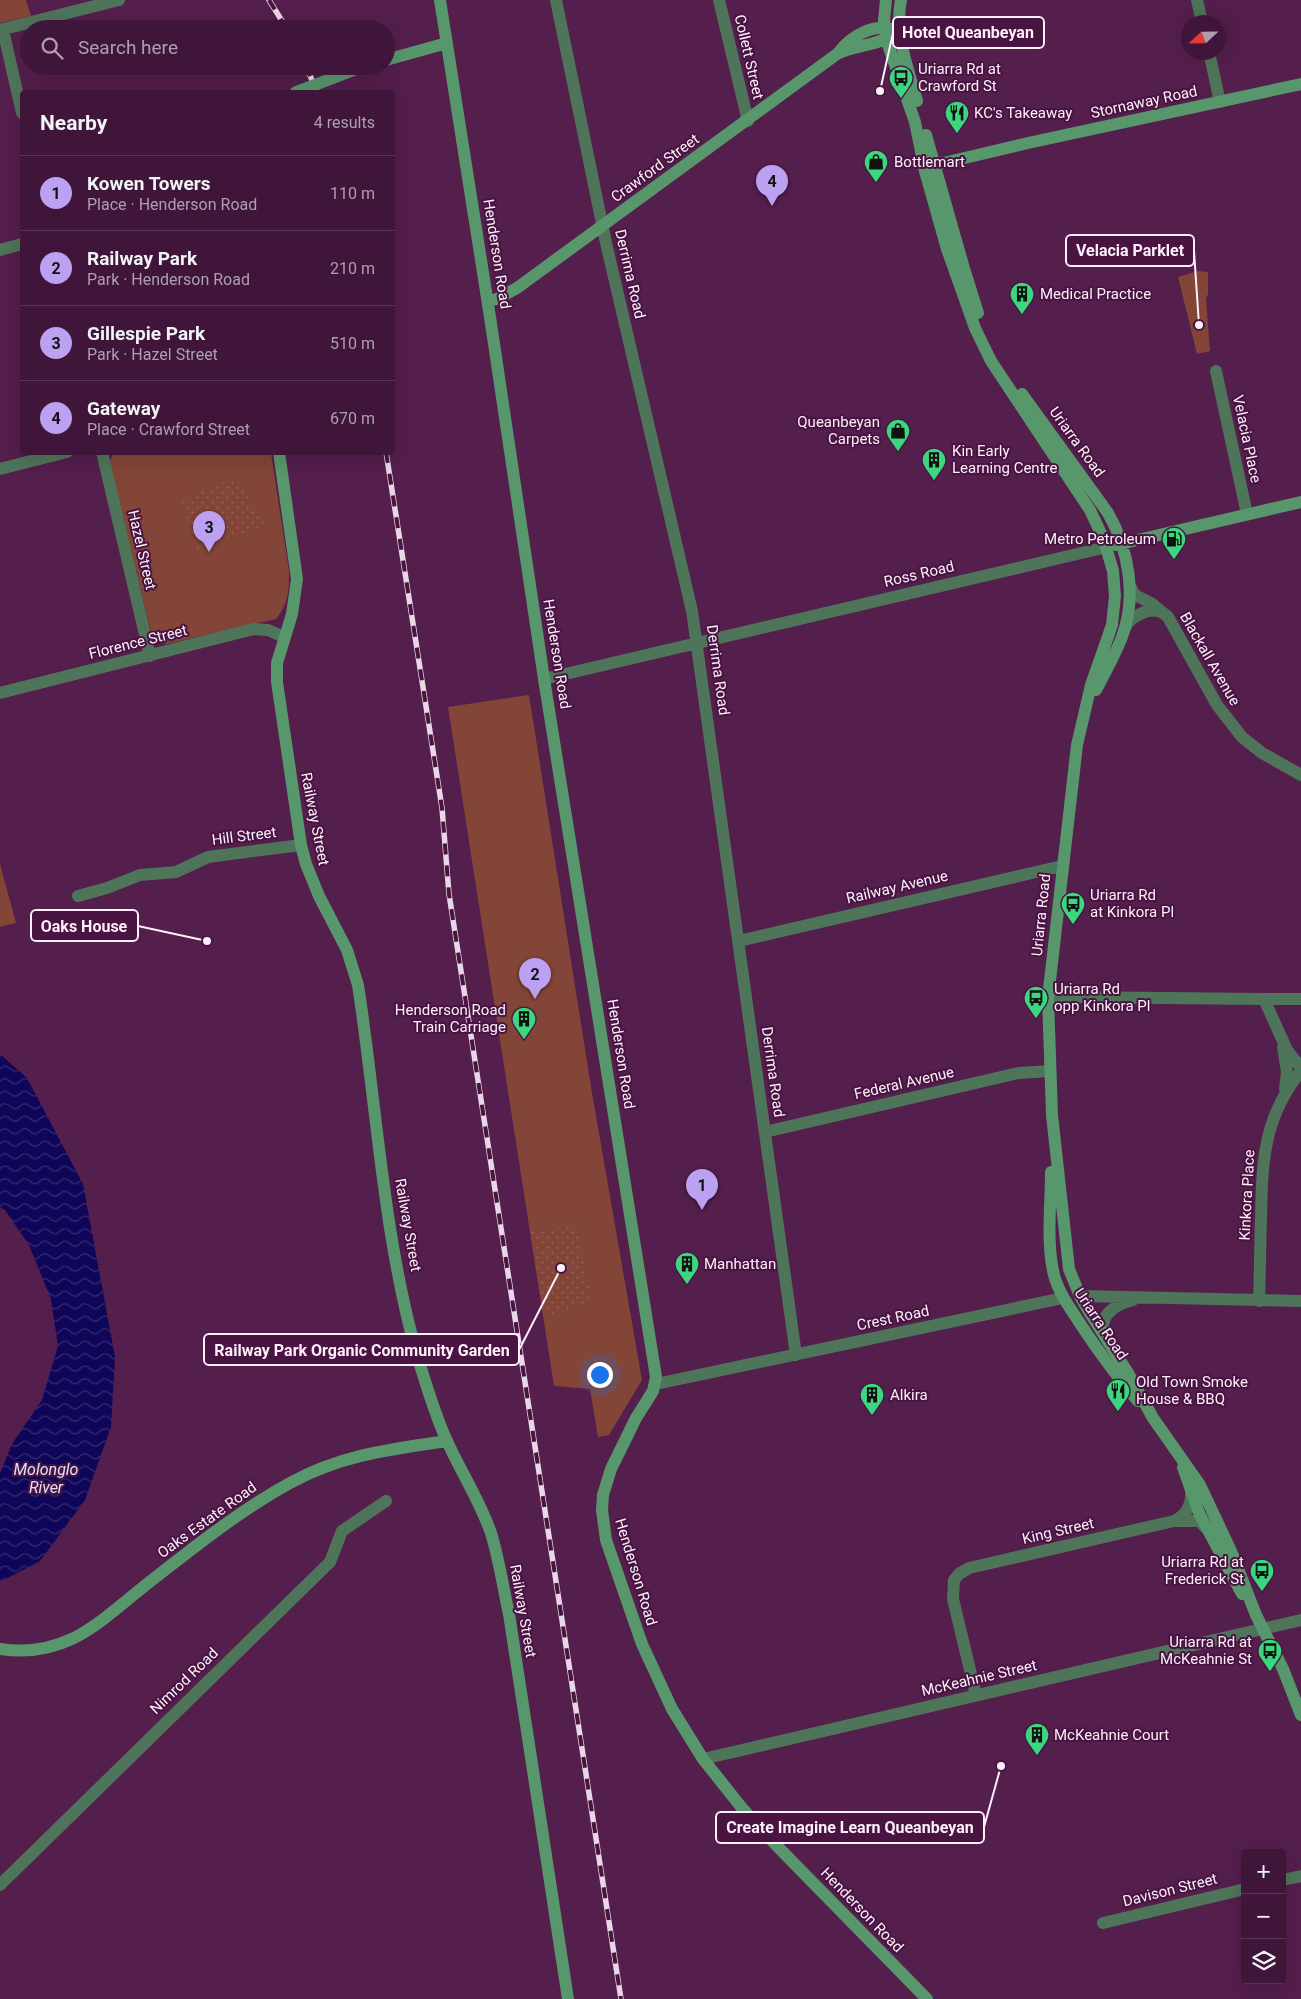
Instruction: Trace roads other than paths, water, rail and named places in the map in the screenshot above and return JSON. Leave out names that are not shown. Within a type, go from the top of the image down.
[{"type":"street","points":[[40,20],[119,0]]},
{"type":"street","name":"Henderson Road","points":[[440,0],[488,301],[544,679],[655,1367],[656,1384],[636,1418],[611,1469],[604,1495],[603,1524],[614,1565],[642,1644],[672,1709],[703,1759],[742,1808],[926,1999]]},
{"type":"street","name":"Derrima Road","points":[[556,0],[602,226],[690,601],[698,643],[796,1355]]},
{"type":"street","name":"Collett Street","points":[[719,0],[748,121]]},
{"type":"street","points":[[885,33],[886,0]]},
{"type":"street","points":[[899,30],[901,0]]},
{"type":"street","points":[[1197,0],[1200,15]]},
{"type":"street","points":[[20,25],[1,30],[20,105]]},
{"type":"street","name":"Crawford Street","points":[[488,301],[497,299],[517,288],[838,54],[847,42],[854,37],[899,30]]},
{"type":"street","name":"Uriarra Road","points":[[899,30],[968,283],[991,343],[1012,381],[1108,513],[1122,543],[1129,584],[1125,628],[1082,719]]},
{"type":"street","name":"Uriarra Road","points":[[885,33],[915,122],[927,179],[957,281],[980,338],[1000,374],[1090,510],[1107,547],[1114,583],[1113,618],[1082,719],[1074,760],[1048,998],[1052,1115],[1067,1260],[1080,1296],[1153,1418],[1200,1485],[1256,1615]]},
{"type":"street","points":[[395,57],[447,43]]},
{"type":"street","points":[[1211,60],[1220,102]]},
{"type":"street","points":[[301,90],[341,75]]},
{"type":"street","name":"Stornaway Road","points":[[935,165],[1301,84]]},
{"type":"street","points":[[941,186],[942,174],[949,162]]},
{"type":"street","points":[[927,179],[935,165]]},
{"type":"street","points":[[0,250],[20,245]]},
{"type":"street","name":"Velacia Place","points":[[1216,370],[1247,514]]},
{"type":"street","points":[[0,469],[55,455]]},
{"type":"street","name":"Hazel Street","points":[[103,455],[150,656]]},
{"type":"street","name":"Railway Street","points":[[279,455],[297,579],[296,597],[277,662],[277,682],[301,846],[311,879],[347,950],[356,976],[390,1222],[406,1307],[422,1369],[447,1441],[484,1516],[497,1557],[509,1614],[568,1999]]},
{"type":"street","name":"Ross Road","points":[[544,679],[1301,502]]},
{"type":"street","name":"Blackall Avenue","points":[[1129,584],[1131,591],[1137,597],[1152,603],[1174,627],[1216,705],[1232,726],[1262,753],[1301,775]]},
{"type":"street","name":"Blackall Avenue","points":[[1125,628],[1130,620],[1140,615],[1156,610],[1163,613]]},
{"type":"street","name":"Florence Street","points":[[0,694],[254,629],[268,630],[284,637]]},
{"type":"street","name":"Hill Street","points":[[78,896],[140,875],[176,872],[208,857],[301,846]]},
{"type":"street","name":"Railway Avenue","points":[[740,941],[1062,866]]},
{"type":"street","points":[[1048,998],[1301,999]]},
{"type":"street","name":"Kinkora Place","points":[[1259,1301],[1263,1163],[1271,1125],[1284,1093],[1301,1069],[1291,1056],[1264,1000]]},
{"type":"street","points":[[1280,1035],[1286,1064],[1287,1080],[1284,1093]]},
{"type":"street","name":"Federal Avenue","points":[[765,1132],[1022,1072],[1050,1071]]},
{"type":"street","name":"Uriarra Road","points":[[1052,1115],[1050,1239],[1053,1269],[1058,1286],[1113,1372],[1153,1418]]},
{"type":"street","name":"Crest Road","points":[[656,1384],[1064,1298],[1104,1295],[1138,1298],[1301,1301]]},
{"type":"street","name":"Crest Road","points":[[1106,1338],[1103,1328],[1108,1312],[1116,1306],[1138,1298]]},
{"type":"street","name":"Oaks Estate Road","points":[[0,1649],[26,1651],[45,1648],[85,1632],[238,1516],[274,1492],[314,1471],[362,1454],[447,1441]]},
{"type":"street","name":"Uriarra Road","points":[[1174,1450],[1207,1528],[1236,1585],[1263,1628],[1283,1669],[1301,1715]]},
{"type":"street","points":[[1174,1521],[1182,1516],[1188,1508],[1191,1491]]},
{"type":"street","name":"Nimrod Road","points":[[0,1885],[330,1562],[342,1531],[386,1501]]},
{"type":"street","name":"King Street","points":[[976,1695],[953,1599],[952,1589],[954,1580],[959,1574],[969,1568],[1174,1521],[1199,1521],[1207,1528]]},
{"type":"street","name":"McKeahnie Street","points":[[703,1759],[1301,1620]]},
{"type":"street","points":[[1286,1879],[1301,1876]]},
{"type":"street","name":"Davison Street","points":[[1103,1923],[1241,1889]]},
{"type":"water","name":"Molonglo River","points":[[0,1054],[27,1078],[83,1184],[115,1357],[111,1427],[85,1500],[40,1561],[0,1582],[0,1473],[12,1444],[42,1400],[58,1346],[51,1299],[29,1245],[5,1210],[0,1207]]},
{"type":"railway","points":[[269,0],[281,20]]},
{"type":"railway","points":[[310,75],[316,90]]},
{"type":"railway","points":[[386,455],[442,808],[449,894],[621,1999]]},
{"type":"place","name":"Hotel Queanbeyan","points":[[880,91]]},
{"type":"place","name":"Uriarra Rd at Crawford St","points":[[901,99]]},
{"type":"place","name":"KC's Takeaway","points":[[957,134]]},
{"type":"place","name":"Bottlemart","points":[[876,183]]},
{"type":"place","name":"Gateway","points":[[772,206]]},
{"type":"place","name":"Medical Practice","points":[[1022,315]]},
{"type":"place","name":"Velacia Parklet","points":[[1199,325]]},
{"type":"place","name":"Queanbeyan Carpets","points":[[898,452]]},
{"type":"place","name":"Kin Early Learning Centre","points":[[934,481]]},
{"type":"place","name":"Gillespie Park","points":[[209,552]]},
{"type":"place","name":"Metro Petroleum","points":[[1174,560]]},
{"type":"place","name":"Uriarra Rd at Kinkora Pl","points":[[1073,925]]},
{"type":"place","name":"Oaks House","points":[[207,941]]},
{"type":"place","name":"Railway Park","points":[[535,999]]},
{"type":"place","name":"Uriarra Rd opp Kinkora Pl","points":[[1036,1019]]},
{"type":"place","name":"Henderson Road Train Carriage","points":[[524,1040]]},
{"type":"place","name":"Kowen Towers","points":[[702,1210]]},
{"type":"place","name":"Railway Park Organic Community Garden","points":[[561,1268]]},
{"type":"place","name":"Manhattan","points":[[687,1285]]},
{"type":"place","name":"Old Town Smoke House & BBQ","points":[[1118,1412]]},
{"type":"place","name":"Alkira","points":[[872,1416]]},
{"type":"place","name":"Uriarra Rd at Frederick St","points":[[1262,1592]]},
{"type":"place","name":"Uriarra Rd at McKeahnie St","points":[[1270,1672]]},
{"type":"place","name":"McKeahnie Court","points":[[1037,1756]]},
{"type":"place","name":"Create Imagine Learn Queanbeyan","points":[[1001,1766]]}]
